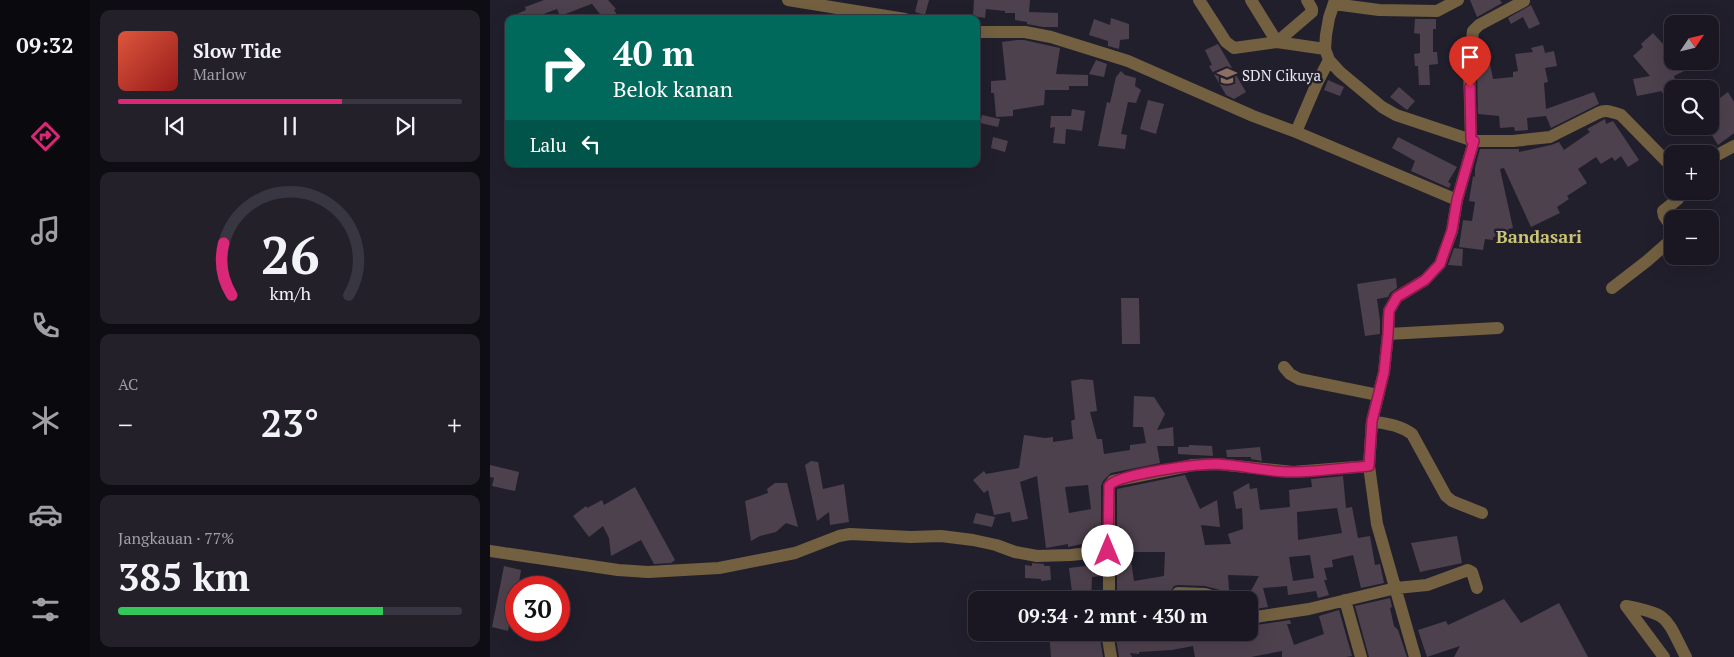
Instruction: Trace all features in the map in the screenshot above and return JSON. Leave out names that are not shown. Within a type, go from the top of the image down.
[{"type":"street","points":[[788,0],[880,15]]},
{"type":"street","points":[[1199,0],[1230,46],[1234,48],[1277,42],[1327,55],[1340,72],[1382,107],[1396,115],[1473,141],[1532,140],[1550,137],[1604,110],[1621,115],[1664,159]]},
{"type":"street","points":[[1252,0],[1277,42]]},
{"type":"street","points":[[1277,42],[1309,16],[1312,9],[1307,0]]},
{"type":"street","points":[[1296,132],[1327,55],[1329,18],[1334,2],[1379,10],[1437,11],[1458,0]]},
{"type":"street","points":[[1415,657],[1377,524],[1369,466],[1372,421],[1384,372],[1389,311],[1394,300],[1425,280],[1440,264],[1452,230],[1457,200],[1473,141],[1469,66],[1472,31],[1479,25],[1524,1]]},
{"type":"street","points":[[980,32],[1025,32],[1052,37],[1128,61],[1253,116],[1296,132],[1457,200]]},
{"type":"street","points":[[1719,154],[1734,146]]},
{"type":"street","points":[[1664,210],[1677,200]]},
{"type":"street","points":[[1612,288],[1664,246]]},
{"type":"street","points":[[1388,334],[1498,328]]},
{"type":"street","points":[[1284,367],[1290,374],[1299,379],[1378,395]]},
{"type":"street","points":[[1372,421],[1402,427],[1412,434],[1446,496],[1452,501],[1482,513]]},
{"type":"street","points":[[1108,591],[1109,486],[1114,481],[1141,474],[1193,465],[1217,464],[1293,472],[1369,466]]},
{"type":"street","points":[[490,551],[618,570],[648,572],[719,568],[795,553],[839,536],[850,534],[949,537],[981,541],[1015,552],[1037,556],[1108,551]]},
{"type":"street","points":[[1258,617],[1309,609],[1396,588],[1427,585],[1470,570],[1477,588]]},
{"type":"street","points":[[1345,600],[1361,657]]},
{"type":"street","points":[[1664,657],[1626,606],[1652,612],[1667,621],[1674,630],[1686,657]]},
{"type":"street","points":[[1108,641],[1111,657]]},
{"type":"building","points":[[544,0],[608,0],[616,9],[614,10],[617,15],[601,15],[592,4],[594,3],[563,15],[560,15],[557,9],[541,15],[514,15],[526,10],[525,7]]},
{"type":"building","points":[[918,0],[929,0],[925,15],[915,12]]},
{"type":"building","points":[[974,0],[1030,0],[1029,12],[1058,13],[1058,27],[1027,24],[1027,22],[1015,20],[1015,13],[1005,13],[1005,11],[986,9],[985,18],[980,17],[980,15],[973,15]]},
{"type":"building","points":[[1470,0],[1500,0],[1502,3],[1477,17]]},
{"type":"building","points":[[1531,5],[1540,24],[1529,29],[1523,17],[1511,24],[1508,18]]},
{"type":"building","points":[[1111,18],[1129,24],[1129,39],[1120,40],[1119,49],[1108,46],[1108,41],[1089,35],[1094,19],[1110,25]]},
{"type":"building","points":[[1415,19],[1436,19],[1436,29],[1433,29],[1433,52],[1437,52],[1438,64],[1429,65],[1430,85],[1419,85],[1418,66],[1415,66],[1414,54],[1420,53],[1420,34],[1414,33]]},
{"type":"building","points":[[1653,33],[1664,45],[1664,70],[1686,70],[1674,76],[1675,80],[1664,80],[1664,93],[1662,93],[1662,91],[1637,96],[1633,79],[1650,76],[1633,56],[1643,47],[1641,44]]},
{"type":"building","points":[[1017,40],[1060,48],[1056,74],[1088,75],[1088,86],[1069,86],[1069,90],[1045,90],[1044,105],[1013,110],[1013,116],[996,117],[994,93],[991,93],[991,81],[1006,80],[1002,42]]},
{"type":"building","points":[[1218,44],[1246,92],[1234,99],[1226,95],[1209,66],[1212,65],[1205,50]]},
{"type":"building","points":[[1543,45],[1545,53],[1554,51],[1557,66],[1545,68],[1548,82],[1544,83],[1546,109],[1594,92],[1599,104],[1551,128],[1546,116],[1527,118],[1528,130],[1515,131],[1514,127],[1500,128],[1499,116],[1478,114],[1477,68],[1480,67],[1478,61],[1489,59],[1493,79],[1513,77],[1513,72],[1518,71],[1515,54],[1533,52],[1531,48]]},
{"type":"building","points":[[1096,60],[1107,64],[1104,77],[1089,74]]},
{"type":"building","points":[[1121,71],[1125,75],[1136,78],[1135,86],[1141,90],[1136,103],[1128,102],[1121,134],[1127,135],[1125,149],[1098,146],[1107,102],[1110,103],[1116,77]]},
{"type":"building","points":[[1328,80],[1344,87],[1340,96],[1324,90]]},
{"type":"building","points":[[1399,87],[1415,101],[1407,110],[1390,97]]},
{"type":"building","points":[[1728,92],[1734,102],[1734,133],[1718,145],[1712,135],[1719,135],[1719,99]]},
{"type":"building","points":[[1148,100],[1164,104],[1156,134],[1140,129]]},
{"type":"building","points":[[1072,109],[1085,111],[1082,131],[1066,129],[1065,144],[1053,143],[1055,127],[1050,128],[1051,116],[1071,116]]},
{"type":"building","points":[[982,115],[1000,119],[998,127],[980,123]]},
{"type":"building","points":[[1605,119],[1606,124],[1613,121],[1639,160],[1628,167],[1621,156],[1615,161],[1612,157],[1601,164],[1596,157],[1578,169],[1587,183],[1567,196],[1569,199],[1557,207],[1560,213],[1531,227],[1504,168],[1500,169],[1513,228],[1508,229],[1509,234],[1493,237],[1493,240],[1485,239],[1483,250],[1459,247],[1463,220],[1472,221],[1475,202],[1469,201],[1480,149],[1519,149],[1519,152],[1559,142],[1564,150],[1590,132],[1587,129]]},
{"type":"building","points":[[993,137],[1008,141],[1005,152],[991,148]]},
{"type":"building","points":[[1398,137],[1457,167],[1448,182],[1451,184],[1449,188],[1411,171],[1415,161],[1392,148]]},
{"type":"building","points":[[1454,248],[1463,249],[1462,266],[1448,265]]},
{"type":"building","points":[[1396,278],[1397,288],[1388,297],[1377,299],[1380,334],[1365,336],[1357,284]]},
{"type":"building","points":[[1121,298],[1139,298],[1140,344],[1122,344]]},
{"type":"building","points":[[1081,379],[1093,380],[1097,411],[1090,412],[1097,439],[1102,439],[1104,454],[1130,450],[1130,445],[1146,443],[1143,427],[1133,427],[1134,396],[1154,397],[1165,414],[1157,430],[1173,427],[1174,446],[1157,446],[1160,463],[1111,473],[1103,481],[1101,486],[1101,544],[1082,546],[1082,544],[1068,547],[1068,544],[1046,548],[1037,476],[1020,482],[1028,519],[1012,522],[1010,512],[994,515],[988,490],[984,493],[973,480],[984,471],[986,474],[1019,468],[1024,435],[1045,438],[1053,437],[1053,442],[1073,439],[1071,421],[1075,419],[1071,381]],"holes":[[[1088,485],[1091,509],[1069,513],[1065,487]]]},
{"type":"building","points":[[1189,445],[1212,446],[1213,456],[1178,454],[1178,447],[1189,447]]},
{"type":"building","points":[[1260,447],[1262,461],[1251,459],[1251,457],[1227,457],[1226,450]]},
{"type":"building","points":[[811,461],[818,462],[823,489],[844,484],[849,522],[830,525],[829,512],[817,521],[805,465]]},
{"type":"building","points":[[490,465],[519,472],[515,491],[492,486],[494,478],[490,477]]},
{"type":"building","points":[[1185,475],[1200,509],[1217,500],[1220,527],[1201,525],[1205,545],[1231,544],[1228,534],[1243,529],[1242,508],[1236,509],[1233,492],[1249,483],[1250,489],[1257,488],[1260,510],[1290,507],[1289,490],[1312,487],[1311,479],[1343,476],[1346,508],[1352,507],[1358,538],[1370,536],[1375,565],[1380,564],[1384,583],[1361,588],[1353,555],[1332,560],[1333,567],[1324,568],[1327,580],[1324,580],[1329,595],[1318,598],[1316,591],[1288,595],[1287,586],[1263,588],[1268,607],[1258,609],[1258,591],[1251,591],[1259,576],[1228,575],[1229,590],[1205,586],[1178,585],[1174,586],[1171,591],[1117,591],[1117,559],[1131,560],[1134,581],[1164,576],[1165,552],[1123,552],[1121,527],[1117,527],[1117,489]],"holes":[[[1337,508],[1342,533],[1298,540],[1297,512]],[[1310,555],[1314,578],[1293,581],[1289,557]]]},
{"type":"building","points":[[775,483],[787,483],[798,527],[786,523],[776,532],[760,536],[751,541],[745,501],[768,493],[767,489]]},
{"type":"building","points":[[635,487],[675,560],[671,563],[654,564],[641,540],[611,556],[609,538],[603,526],[589,537],[573,516],[586,506],[587,508],[602,500],[604,505]]},
{"type":"building","points":[[976,513],[995,517],[992,527],[973,523]]},
{"type":"building","points":[[1457,536],[1462,563],[1420,572],[1411,543]]},
{"type":"building","points":[[1032,563],[1050,566],[1051,580],[1041,581],[1041,579],[1025,578],[1025,565],[1032,566]]},
{"type":"building","points":[[1101,564],[1101,576],[1092,577],[1091,591],[1072,591],[1069,568]]},
{"type":"building","points":[[504,566],[521,570],[520,576],[505,576],[505,630],[492,627]]},
{"type":"building","points":[[1390,598],[1394,626],[1398,630],[1407,657],[1369,657],[1355,606]]},
{"type":"building","points":[[1504,599],[1521,623],[1559,603],[1588,657],[1454,657],[1460,646],[1427,657],[1418,630],[1446,621],[1448,625]]},
{"type":"building","points":[[1339,610],[1352,656],[1282,657],[1282,651],[1251,657],[1195,657],[1193,646],[1172,650],[1139,652],[1139,654],[1130,653],[1132,657],[1119,657],[1116,641],[1258,641],[1258,625],[1290,620],[1291,624],[1287,624],[1294,645],[1324,634],[1319,616]]},
{"type":"building","points":[[1050,641],[1100,641],[1103,657],[1051,657]]},
{"type":"place","name":"SDN Cikuya","points":[[1227,76]]},
{"type":"district","name":"Bandasari","points":[[1539,237]]},
{"type":"route","points":[[1108,551],[1109,486],[1114,481],[1141,474],[1193,465],[1217,464],[1293,472],[1369,466],[1372,414],[1384,372],[1389,311],[1397,297],[1425,280],[1431,274],[1440,264],[1447,248],[1457,200],[1474,141],[1471,140],[1470,87]]}]
